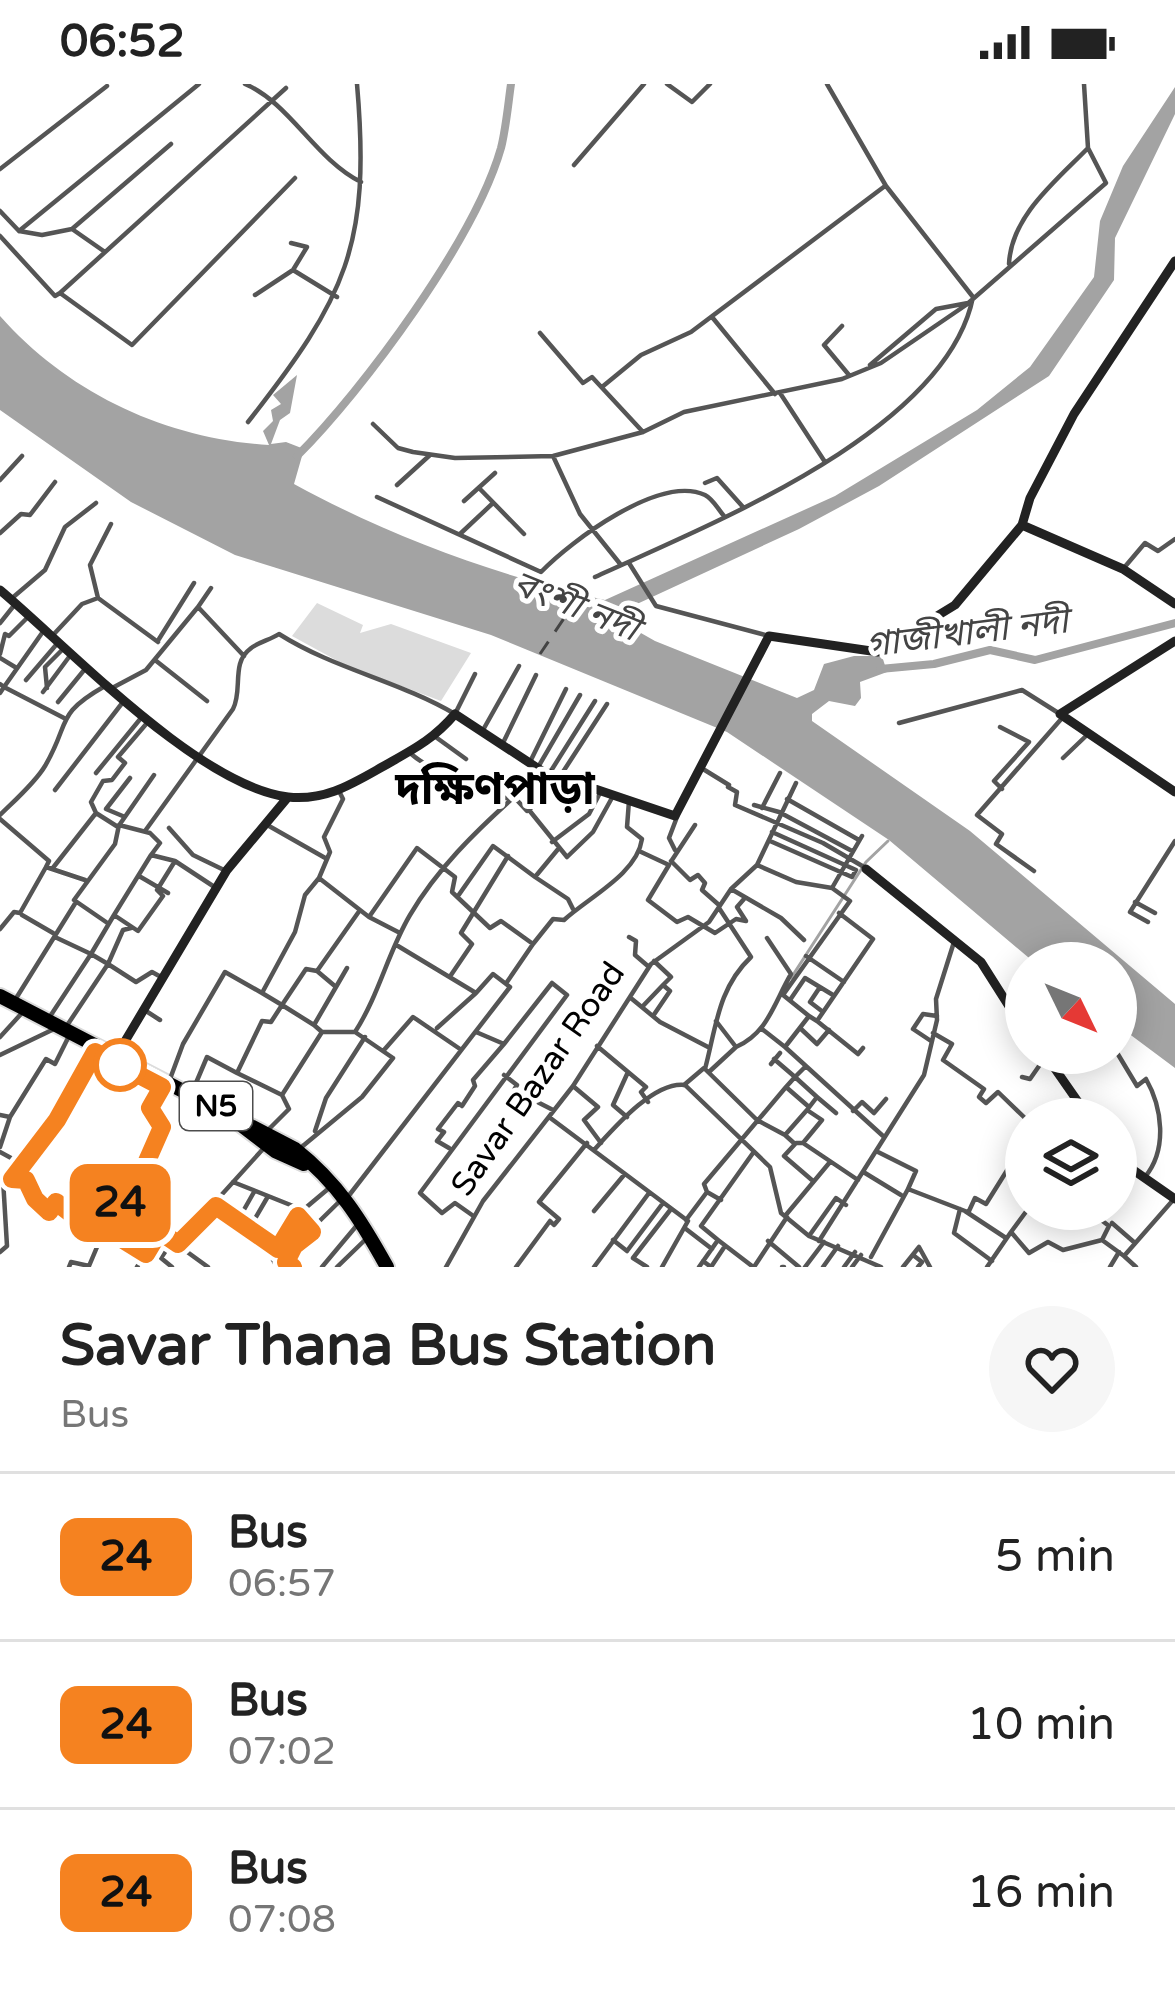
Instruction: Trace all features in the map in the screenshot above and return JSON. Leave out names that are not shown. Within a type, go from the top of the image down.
[{"type":"highway","points":[[6,1001],[118,1053],[166,1083],[193,1090],[258,1131]]},
{"type":"highway","name":"N5","points":[[6,1001],[258,1131],[344,1199],[385,1267]]},
{"type":"highway","points":[[59,1028],[95,1052],[258,1131]]},
{"type":"highway","name":"N5","points":[[276,1147],[298,1151],[344,1199],[385,1267]]},
{"type":"street","points":[[19,231],[199,84]]},
{"type":"street","points":[[244,84],[271,102],[338,168],[362,182]]},
{"type":"street","points":[[248,422],[337,297],[362,182],[357,84]]},
{"type":"street","points":[[574,165],[644,84]]},
{"type":"street","points":[[667,84],[692,102],[710,84]]},
{"type":"street","points":[[595,577],[825,462],[906,405],[967,318],[970,300],[886,186],[827,84]]},
{"type":"street","points":[[0,170],[107,86]]},
{"type":"street","points":[[864,368],[881,363],[970,300],[1106,183],[1088,148],[1087,87]]},
{"type":"street","points":[[0,236],[55,296],[286,88]]},
{"type":"street","points":[[0,211],[19,231],[42,235],[72,229],[171,144]]},
{"type":"street","points":[[1009,267],[1014,236],[1030,210],[1088,148]]},
{"type":"street","points":[[60,293],[132,345],[296,178]]},
{"type":"street","points":[[602,387],[641,356],[712,317],[886,186]]},
{"type":"street","points":[[72,229],[105,252]]},
{"type":"street","points":[[255,295],[292,270],[307,248],[291,243]]},
{"type":"street","points":[[553,456],[591,528],[650,598],[669,610],[767,638],[814,639],[849,651],[887,649],[955,605],[1022,525],[1030,498],[1074,414],[1175,261]]},
{"type":"street","points":[[292,270],[337,297]]},
{"type":"street","points":[[373,424],[398,448],[430,455],[553,456],[643,432],[684,412],[849,376],[936,309],[970,300]]},
{"type":"street","points":[[712,317],[777,394],[825,462]]},
{"type":"street","points":[[842,326],[824,345],[849,376]]},
{"type":"street","points":[[540,333],[584,383],[592,376],[643,432]]},
{"type":"street","points":[[398,485],[430,455]]},
{"type":"street","points":[[0,480],[22,456]]},
{"type":"street","points":[[464,501],[495,473]]},
{"type":"street","points":[[705,483],[717,478],[742,507]]},
{"type":"street","points":[[0,533],[21,514],[30,515],[55,482]]},
{"type":"street","points":[[479,488],[524,534]]},
{"type":"street","points":[[377,496],[541,572],[591,528],[633,506],[685,491],[703,494],[724,516]]},
{"type":"street","points":[[0,623],[7,598],[44,570],[65,527],[96,503]]},
{"type":"street","points":[[460,534],[493,503]]},
{"type":"street","points":[[111,524],[90,565],[98,598],[159,646]]},
{"type":"street","points":[[1022,525],[1123,569],[1175,604]]},
{"type":"street","points":[[1123,569],[1145,543],[1158,551],[1175,538]]},
{"type":"street","points":[[50,868],[49,861],[0,817],[43,771],[64,718],[86,693],[155,660],[194,583]]},
{"type":"street","points":[[159,646],[211,588]]},
{"type":"street","points":[[7,598],[197,757],[241,782],[288,796],[340,791],[436,738],[455,714],[475,674]]},
{"type":"street","points":[[60,641],[45,690],[45,667],[60,641],[82,604],[98,598]]},
{"type":"street","points":[[198,607],[244,656]]},
{"type":"street","points":[[15,667],[0,656],[5,634],[29,615]]},
{"type":"street","points":[[145,831],[242,692],[238,670],[244,656],[279,634],[315,657],[429,699],[533,766],[676,817]]},
{"type":"street","points":[[674,854],[669,838],[676,817],[767,638]]},
{"type":"street","points":[[60,641],[15,667],[1,688],[64,718]]},
{"type":"street","points":[[26,680],[60,641]]},
{"type":"street","points":[[1034,871],[996,844],[1002,834],[977,815],[1039,748],[1062,715],[1175,641]]},
{"type":"street","points":[[155,660],[207,701]]},
{"type":"street","points":[[58,702],[57,696],[88,665]]},
{"type":"street","points":[[483,730],[519,666]]},
{"type":"street","points":[[502,745],[536,675]]},
{"type":"street","points":[[533,766],[566,689]]},
{"type":"street","points":[[899,723],[1022,690],[1175,792]]},
{"type":"street","points":[[533,766],[580,695]]},
{"type":"street","points":[[55,790],[129,699]]},
{"type":"street","points":[[555,776],[596,701]]},
{"type":"street","points":[[529,810],[607,704]]},
{"type":"street","points":[[96,773],[148,717]]},
{"type":"street","points":[[148,717],[118,757],[125,763],[95,793],[91,808],[119,826],[145,831],[158,840]]},
{"type":"street","points":[[1000,727],[1039,748]]},
{"type":"street","points":[[1063,758],[1087,735]]},
{"type":"street","points":[[436,738],[466,759]]},
{"type":"street","points":[[1002,789],[994,781],[1029,742]]},
{"type":"street","points":[[410,753],[428,768],[472,775],[501,799],[514,796]]},
{"type":"street","points":[[699,767],[737,792],[735,805],[864,867],[989,970],[1005,1003]]},
{"type":"street","points":[[762,808],[780,773]]},
{"type":"street","points":[[0,1037],[6,1001],[55,935],[85,880],[116,844],[119,826],[154,775]]},
{"type":"street","points":[[124,817],[106,809],[130,778]]},
{"type":"street","name":"Savar Bazar Road","points":[[446,1267],[474,1216],[573,1086],[651,964],[703,925],[757,865],[796,783]]},
{"type":"street","points":[[262,994],[295,932],[305,895],[327,859],[330,850],[324,837],[342,802],[340,791]]},
{"type":"street","points":[[535,877],[556,845],[589,814],[600,793]]},
{"type":"street","points":[[118,1053],[166,980],[226,872],[288,796]]},
{"type":"street","points":[[514,796],[567,857],[593,832],[613,796]]},
{"type":"street","points":[[355,1032],[378,996],[400,933],[444,867],[514,796]]},
{"type":"street","points":[[787,799],[860,838],[832,888]]},
{"type":"street","points":[[312,1232],[298,1216],[272,1258],[285,1266],[294,1246],[312,1232],[344,1199],[507,991],[507,982],[553,919],[561,922],[593,900],[640,851],[642,839],[627,827],[629,801]]},
{"type":"street","points":[[754,805],[779,812],[842,844],[856,870],[852,877],[769,841]]},
{"type":"street","points":[[790,839],[805,810]]},
{"type":"street","points":[[20,913],[96,813]]},
{"type":"street","points":[[808,826],[814,814]]},
{"type":"street","points":[[268,824],[327,859]]},
{"type":"street","points":[[695,824],[648,899],[651,906],[677,922],[688,917],[715,933],[727,924],[746,921],[737,907],[744,899]]},
{"type":"street","points":[[828,836],[834,826]]},
{"type":"street","points":[[22,1164],[0,1150],[10,1117],[46,1059],[55,1064],[59,1028],[91,954],[158,840],[170,828],[193,855],[226,872]]},
{"type":"street","points":[[772,832],[848,858]]},
{"type":"street","points":[[842,844],[849,834]]},
{"type":"street","points":[[1148,922],[1130,912],[1175,841]]},
{"type":"street","points":[[457,896],[493,846],[568,898],[574,911]]},
{"type":"street","points":[[369,917],[417,848],[455,877],[452,890],[490,928],[501,921],[533,944]]},
{"type":"street","points":[[640,851],[670,863],[690,880],[698,875],[705,884],[702,890],[719,907],[751,957],[724,992],[708,1047],[707,1071],[757,1120],[860,1182]]},
{"type":"street","points":[[152,855],[175,861],[216,888]]},
{"type":"street","points":[[451,975],[472,945],[461,933],[508,856]]},
{"type":"street","points":[[158,888],[175,861]]},
{"type":"street","points":[[757,865],[796,882],[840,891],[850,901],[806,956],[783,995],[858,1054],[863,1048]]},
{"type":"street","points":[[50,868],[85,880]]},
{"type":"street","points":[[139,876],[168,893]]},
{"type":"street","points":[[319,878],[369,917],[400,933]]},
{"type":"street","points":[[114,915],[138,931],[164,896],[158,888]]},
{"type":"street","points":[[731,889],[782,918],[804,940]]},
{"type":"street","points":[[76,902],[108,923]]},
{"type":"street","points":[[1135,902],[1155,913]]},
{"type":"street","points":[[317,971],[360,910]]},
{"type":"street","points":[[0,929],[14,912],[20,913],[136,982],[152,972],[166,980]]},
{"type":"street","points":[[817,1021],[874,939],[839,914]]},
{"type":"street","points":[[0,1055],[59,1028],[108,964],[123,930],[131,927]]},
{"type":"street","points":[[628,937],[636,941],[635,956],[671,977],[642,1007]]},
{"type":"street","points":[[768,1240],[802,1267],[846,1205],[920,1083],[938,1016],[935,999],[953,937]]},
{"type":"street","points":[[595,1150],[627,1117],[674,1084],[684,1084],[707,1071],[762,1029],[791,974],[767,938]]},
{"type":"street","points":[[398,946],[476,993]]},
{"type":"street","points":[[806,956],[844,982]]},
{"type":"street","points":[[314,1025],[347,968]]},
{"type":"street","points":[[237,1073],[262,1021],[271,1022],[306,969],[317,971],[336,987]]},
{"type":"street","points":[[69,1267],[71,1262],[89,1266],[116,1202],[140,1177],[162,1127],[150,1108],[225,972],[322,1032],[355,1032],[393,1058],[375,1084],[298,1151]]},
{"type":"street","points":[[823,1012],[810,1003],[832,973]]},
{"type":"street","points":[[436,1028],[493,974],[507,982]]},
{"type":"street","points":[[790,1000],[805,978],[834,996]]},
{"type":"street","points":[[449,1148],[437,1142],[444,1132],[438,1129],[458,1103],[461,1106],[470,1097],[472,1080],[552,983],[567,995],[420,1192],[442,1214],[455,1203],[474,1216]]},
{"type":"street","points":[[653,1016],[670,991],[663,985]]},
{"type":"street","points":[[630,998],[708,1047]]},
{"type":"street","points":[[146,1011],[160,1019]]},
{"type":"street","points":[[938,1016],[923,1014],[913,1029],[952,1044],[944,1060],[984,1089],[979,1096],[986,1103],[998,1092],[1005,1099]]},
{"type":"street","points":[[777,1056],[809,1016]]},
{"type":"street","points":[[384,1050],[413,1017],[436,1028],[461,1050]]},
{"type":"street","points":[[716,1021],[736,1046]]},
{"type":"street","points":[[800,1028],[817,1043],[829,1030]]},
{"type":"street","points":[[762,1029],[777,1056],[836,1113]]},
{"type":"street","points":[[282,1095],[322,1032]]},
{"type":"street","points":[[476,1032],[504,1044]]},
{"type":"street","points":[[314,1133],[326,1098],[365,1037]]},
{"type":"street","points":[[598,1046],[646,1087],[641,1092],[648,1102]]},
{"type":"street","points":[[5,1179],[57,1120],[95,1052]]},
{"type":"street","points":[[777,1056],[805,1067],[884,1137]]},
{"type":"street","points":[[193,1090],[207,1057],[282,1095],[289,1109],[258,1131]]},
{"type":"street","points":[[662,1267],[706,1192],[704,1184],[805,1067]]},
{"type":"street","points":[[627,1117],[613,1105],[628,1071]]},
{"type":"street","points":[[1022,1077],[1030,1079],[1033,1074]]},
{"type":"street","points":[[1130,1074],[1137,1086],[1146,1079],[1154,1091],[1160,1141],[1155,1165],[1145,1178]]},
{"type":"street","points":[[504,1075],[517,1085],[514,1090],[686,1220]]},
{"type":"street","points":[[684,1084],[770,1168],[774,1196],[786,1217],[809,1236],[874,1264],[916,1171],[876,1151]]},
{"type":"street","points":[[573,1086],[598,1107],[584,1120],[601,1143]]},
{"type":"street","points":[[786,1088],[822,1120],[784,1156],[813,1181]]},
{"type":"street","points":[[785,1135],[817,1097]]},
{"type":"street","points":[[853,1111],[862,1102],[874,1113],[886,1099]]},
{"type":"street","points":[[0,1113],[10,1117]]},
{"type":"street","points":[[516,1267],[548,1223],[559,1219],[539,1202],[587,1144]]},
{"type":"street","points":[[172,1267],[161,1258],[216,1206],[260,1149],[276,1147]]},
{"type":"street","points":[[753,1153],[701,1226],[755,1267],[768,1240],[830,1162]]},
{"type":"street","points":[[1111,1267],[1175,1198],[1137,1172]]},
{"type":"street","points":[[865,1173],[903,1196]]},
{"type":"street","points":[[1005,1174],[986,1204],[975,1198],[954,1233],[990,1264],[1013,1230]]},
{"type":"street","points":[[594,1211],[624,1175]]},
{"type":"street","points":[[5,1179],[26,1180],[35,1199],[49,1212],[56,1202],[69,1212],[109,1220]]},
{"type":"street","points":[[0,1252],[7,1246],[5,1179]]},
{"type":"street","points":[[233,1182],[303,1210],[331,1186]]},
{"type":"street","points":[[908,1189],[964,1211],[1009,1235],[1029,1253],[1048,1242],[1063,1250],[1102,1240],[1107,1230]]},
{"type":"street","points":[[237,1222],[254,1192]]},
{"type":"street","points":[[706,1192],[721,1200]]},
{"type":"street","points":[[594,1267],[649,1193]]},
{"type":"street","points":[[249,1229],[267,1198]]},
{"type":"street","points":[[809,1236],[836,1198],[846,1205]]},
{"type":"street","points":[[116,1202],[208,1267]]},
{"type":"street","points":[[614,1240],[626,1251],[663,1203]]},
{"type":"street","points":[[698,1204],[712,1213]]},
{"type":"street","points":[[216,1206],[278,1249]]},
{"type":"street","points":[[646,1267],[633,1258],[671,1209]]},
{"type":"street","points":[[322,1267],[358,1224]]},
{"type":"street","points":[[104,1228],[146,1254]]},
{"type":"street","points":[[686,1229],[712,1249]]},
{"type":"street","points":[[1120,1230],[1136,1243]]},
{"type":"street","points":[[137,1267],[159,1232]]},
{"type":"street","points":[[337,1267],[366,1239]]},
{"type":"street","points":[[718,1240],[701,1264],[711,1267],[725,1246]]},
{"type":"street","points":[[1102,1240],[1136,1267]]},
{"type":"street","points":[[823,1267],[838,1246]]},
{"type":"street","points":[[903,1267],[919,1247],[930,1267]]},
{"type":"street","points":[[848,1267],[858,1254]]},
{"type":"street","points":[[913,1255],[922,1262],[918,1267]]},
{"type":"shaded area","points":[[317,603],[363,625],[360,633],[391,624],[471,653],[441,701],[345,665],[292,636]]},
{"type":"water","name":"বংশী নদী","points":[[1175,87],[1175,114],[1115,238],[1114,280],[1049,376],[879,486],[799,529],[611,616],[655,641],[797,698],[814,690],[824,664],[854,656],[882,656],[887,672],[860,682],[861,698],[855,706],[829,701],[812,714],[812,721],[970,831],[1102,942],[1010,942],[889,840],[727,732],[491,635],[235,555],[131,502],[0,410],[0,316],[56,368],[121,407],[157,422],[231,441],[269,445],[263,431],[273,421],[271,410],[281,404],[273,395],[297,375],[290,413],[280,420],[271,444],[286,442],[304,449],[294,484],[446,553],[605,600],[835,496],[977,410],[1030,367],[1094,277],[1100,221],[1123,166]]},
{"type":"water","points":[[1137,972],[1175,1004],[1175,1068],[1137,1040]]},
{"type":"waterway","points":[[297,456],[384,353],[468,225],[501,148],[511,84]]},
{"type":"waterway","name":"গাজীখালী নদী","points":[[880,669],[934,664],[990,650],[1035,660],[1175,623]]},
{"type":"waterway","points":[[791,978],[866,862],[888,841]]},
{"type":"ferry route","points":[[540,654],[581,593]]},
{"type":"bus line","name":"24","points":[[158,1234],[146,1254],[104,1228],[109,1220],[69,1212],[56,1202],[49,1212],[35,1199],[26,1180],[12,1179],[57,1120],[95,1052],[162,1087],[150,1108],[159,1115],[162,1127],[140,1177],[116,1202],[178,1244],[216,1206],[278,1249],[298,1216],[312,1232],[294,1246],[286,1262],[293,1267]]},
{"type":"district","name":"দক্ষিণপাড়া","points":[[495,790]]}]
